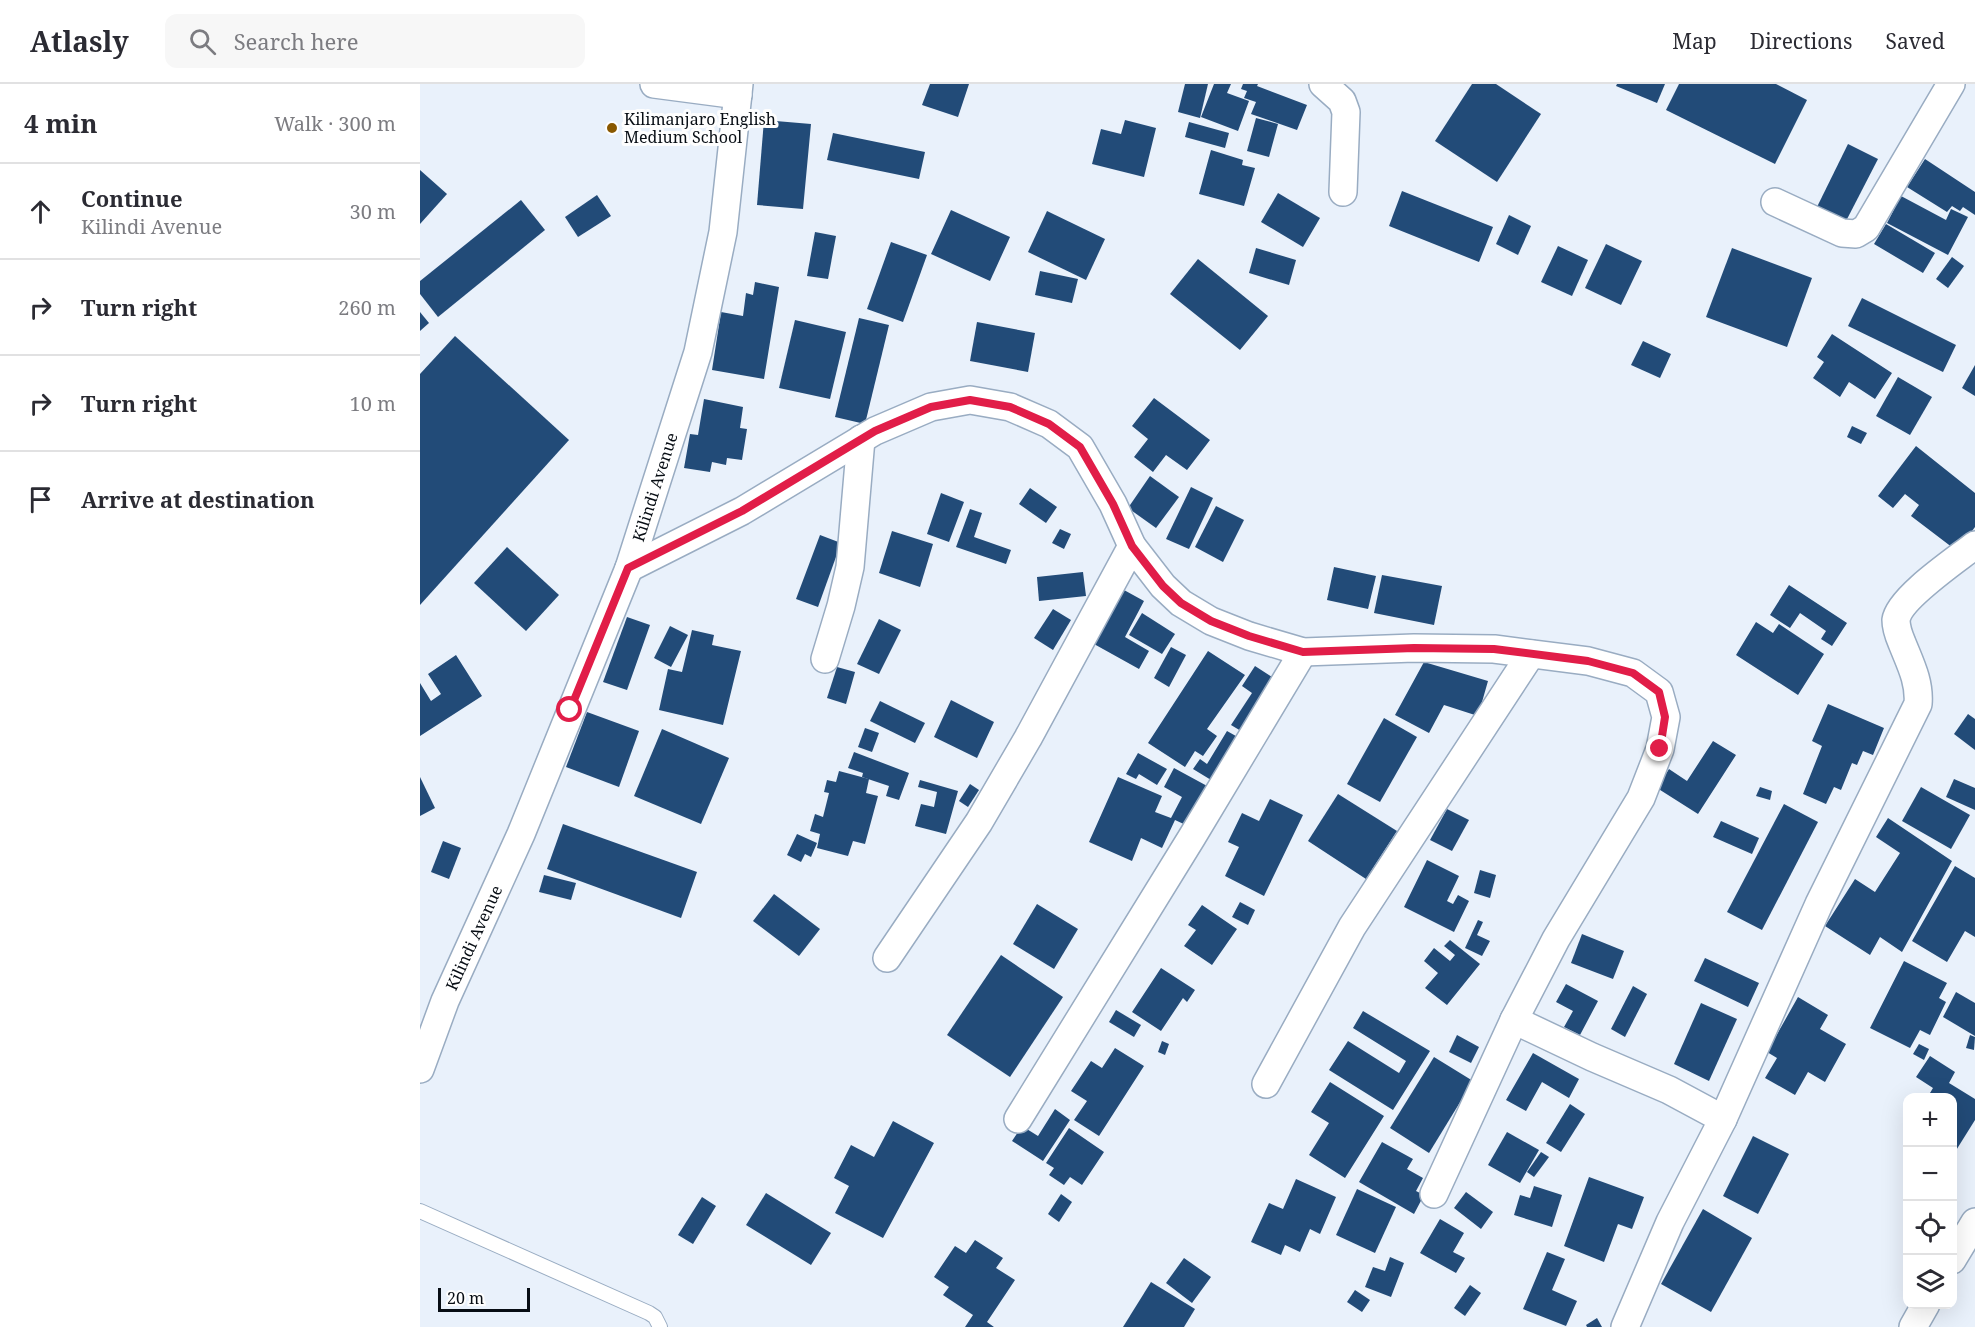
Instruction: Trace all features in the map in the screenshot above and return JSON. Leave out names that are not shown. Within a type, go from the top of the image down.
[{"type":"street","points":[[654,84],[739,90]]},
{"type":"street","points":[[1323,84],[1342,101],[1346,112],[1343,192]]},
{"type":"street","points":[[1775,202],[1842,233],[1856,234],[1866,228],[1951,84]]},
{"type":"street","name":"Kilindi Avenue","points":[[420,1069],[445,1001],[521,834],[628,568],[698,352],[723,232],[739,90]]},
{"type":"street","points":[[628,568],[742,511],[861,439],[931,407],[970,400],[1010,407],[1049,424],[1080,447],[1113,504],[1132,546],[1163,586],[1181,603],[1211,621],[1249,636],[1303,652],[1414,648],[1483,649],[1588,661],[1633,673],[1659,692],[1665,717],[1660,749],[1641,798],[1556,939],[1514,1020],[1434,1194]]},
{"type":"street","points":[[825,659],[850,567],[861,439]]},
{"type":"street","points":[[1625,1327],[1671,1222],[1723,1119],[1820,904],[1918,704],[1917,681],[1898,633],[1896,621],[1900,608],[1918,590],[1975,545]]},
{"type":"street","points":[[887,958],[979,822],[1028,738],[1132,546]]},
{"type":"street","points":[[1018,1119],[1303,652]]},
{"type":"street","points":[[1266,1084],[1352,927],[1531,654]]},
{"type":"street","points":[[1514,1020],[1669,1090],[1723,1119]]},
{"type":"street","points":[[1956,1255],[1975,1222]]},
{"type":"street","points":[[1912,1327],[1923,1309]]},
{"type":"lane","points":[[420,1211],[649,1313],[655,1317],[660,1327]]},
{"type":"building","points":[[930,84],[969,84],[958,117],[922,105]]},
{"type":"building","points":[[1185,84],[1208,84],[1200,118],[1178,112]]},
{"type":"building","points":[[1214,84],[1231,84],[1227,93],[1249,101],[1238,131],[1201,117]]},
{"type":"building","points":[[1243,84],[1258,84],[1257,86],[1307,105],[1297,130],[1251,114],[1256,102],[1244,98],[1247,91],[1241,89]]},
{"type":"building","points":[[1472,84],[1496,84],[1541,114],[1497,182],[1435,141]]},
{"type":"building","points":[[1617,84],[1665,84],[1657,103],[1616,86]]},
{"type":"building","points":[[1679,84],[1776,84],[1807,100],[1775,164],[1666,110]]},
{"type":"building","points":[[1256,118],[1278,124],[1269,157],[1247,151]]},
{"type":"building","points":[[764,120],[811,124],[803,209],[757,205]]},
{"type":"building","points":[[1125,120],[1156,128],[1144,177],[1092,164],[1101,129],[1121,134]]},
{"type":"building","points":[[1189,122],[1229,133],[1225,148],[1185,137]]},
{"type":"building","points":[[833,133],[925,152],[919,179],[827,160]]},
{"type":"building","points":[[1848,144],[1878,159],[1845,223],[1816,209]]},
{"type":"building","points":[[1211,150],[1243,160],[1242,165],[1255,168],[1244,206],[1199,194]]},
{"type":"building","points":[[1925,159],[1975,192],[1975,215],[1963,207],[1960,211],[1952,206],[1947,212],[1907,187]]},
{"type":"building","points":[[420,170],[447,194],[420,224]]},
{"type":"building","points":[[1402,191],[1493,227],[1479,262],[1389,226]]},
{"type":"building","points":[[1278,193],[1320,218],[1303,247],[1261,222]]},
{"type":"building","points":[[597,195],[611,216],[578,237],[565,217]]},
{"type":"building","points":[[1901,196],[1946,220],[1951,209],[1968,217],[1948,255],[1887,223]]},
{"type":"building","points":[[521,200],[545,230],[438,317],[420,294],[420,281]]},
{"type":"building","points":[[951,210],[1010,237],[990,281],[931,254]]},
{"type":"building","points":[[1047,211],[1105,239],[1086,280],[1028,252]]},
{"type":"building","points":[[1509,215],[1531,226],[1518,255],[1496,244]]},
{"type":"building","points":[[1886,224],[1935,253],[1923,273],[1874,244]]},
{"type":"building","points":[[815,232],[836,236],[828,279],[807,276]]},
{"type":"building","points":[[891,242],[927,255],[903,322],[867,309]]},
{"type":"building","points":[[1606,244],[1642,261],[1621,305],[1585,288]]},
{"type":"building","points":[[1558,246],[1588,260],[1572,296],[1541,282]]},
{"type":"building","points":[[1256,248],[1296,260],[1289,285],[1249,273]]},
{"type":"building","points":[[1732,248],[1812,278],[1787,347],[1706,317]]},
{"type":"building","points":[[1952,257],[1964,266],[1948,288],[1936,279]]},
{"type":"building","points":[[1198,259],[1268,316],[1240,350],[1170,294]]},
{"type":"building","points":[[1040,271],[1078,279],[1072,303],[1035,295]]},
{"type":"building","points":[[755,282],[779,287],[764,379],[712,370],[721,312],[743,316],[746,293],[753,295]]},
{"type":"building","points":[[1862,298],[1956,345],[1943,372],[1848,326]]},
{"type":"building","points":[[420,312],[429,323],[420,331]]},
{"type":"building","points":[[859,318],[889,325],[865,424],[835,417]]},
{"type":"building","points":[[795,320],[846,332],[830,399],[779,388]]},
{"type":"building","points":[[977,322],[1035,333],[1028,372],[970,361]]},
{"type":"building","points":[[1832,334],[1892,373],[1875,399],[1849,382],[1840,397],[1813,378],[1824,362],[1817,357]]},
{"type":"building","points":[[455,336],[569,440],[420,605],[420,374]]},
{"type":"building","points":[[1643,341],[1671,354],[1660,378],[1631,365]]},
{"type":"building","points":[[1975,365],[1975,396],[1962,388]]},
{"type":"building","points":[[1898,377],[1932,397],[1910,435],[1876,416]]},
{"type":"building","points":[[1154,398],[1210,440],[1187,470],[1166,455],[1153,472],[1134,457],[1148,439],[1132,426]]},
{"type":"building","points":[[704,399],[743,407],[740,428],[747,429],[742,460],[727,458],[726,465],[712,462],[710,472],[684,468],[690,434],[698,435]]},
{"type":"building","points":[[1852,426],[1867,433],[1861,444],[1847,437]]},
{"type":"building","points":[[1916,446],[1975,493],[1975,527],[1957,551],[1911,516],[1919,505],[1905,494],[1893,508],[1878,496]]},
{"type":"building","points":[[1150,476],[1179,497],[1156,528],[1128,508]]},
{"type":"building","points":[[1191,487],[1213,498],[1189,549],[1166,539]]},
{"type":"building","points":[[1030,488],[1057,507],[1046,523],[1019,504]]},
{"type":"building","points":[[941,493],[964,502],[949,542],[927,534]]},
{"type":"building","points":[[1216,506],[1244,520],[1223,562],[1195,547]]},
{"type":"building","points":[[970,509],[982,513],[974,537],[1011,550],[1006,564],[956,547]]},
{"type":"building","points":[[1060,529],[1071,534],[1064,549],[1052,543]]},
{"type":"building","points":[[892,531],[933,544],[920,587],[879,573]]},
{"type":"building","points":[[820,535],[841,543],[818,607],[796,599]]},
{"type":"building","points":[[507,547],[559,595],[526,631],[474,583]]},
{"type":"building","points":[[1334,567],[1376,576],[1368,609],[1327,600]]},
{"type":"building","points":[[1083,572],[1086,596],[1039,601],[1037,577]]},
{"type":"building","points":[[1382,575],[1442,586],[1434,625],[1374,613]]},
{"type":"building","points":[[1789,585],[1847,623],[1832,646],[1821,639],[1826,631],[1800,613],[1790,628],[1770,615]]},
{"type":"building","points":[[1124,590],[1144,601],[1125,637],[1149,651],[1139,669],[1094,644]]},
{"type":"building","points":[[1053,609],[1071,620],[1053,650],[1034,638]]},
{"type":"building","points":[[1142,613],[1175,634],[1162,654],[1129,635]]},
{"type":"building","points":[[627,617],[650,625],[627,690],[603,682]]},
{"type":"building","points":[[879,619],[901,630],[879,674],[857,664]]},
{"type":"building","points":[[1756,622],[1773,633],[1779,624],[1824,654],[1798,695],[1736,655]]},
{"type":"building","points":[[670,626],[688,635],[671,667],[654,658]]},
{"type":"building","points":[[692,630],[714,635],[712,645],[741,651],[723,725],[659,710],[668,669],[682,672]]},
{"type":"building","points":[[1171,647],[1186,655],[1169,687],[1154,678]]},
{"type":"building","points":[[1208,651],[1245,675],[1207,729],[1217,736],[1203,756],[1195,751],[1185,767],[1148,743]]},
{"type":"building","points":[[456,655],[482,696],[420,736],[420,683],[431,701],[441,694],[428,674]]},
{"type":"building","points":[[1424,662],[1488,681],[1478,716],[1444,705],[1429,733],[1395,715]]},
{"type":"building","points":[[1255,666],[1280,682],[1246,734],[1231,725],[1252,693],[1242,686]]},
{"type":"building","points":[[837,667],[855,672],[846,704],[827,698]]},
{"type":"building","points":[[951,700],[994,722],[977,758],[934,737]]},
{"type":"building","points":[[880,701],[925,723],[915,743],[870,721]]},
{"type":"building","points":[[1828,704],[1884,728],[1873,755],[1863,751],[1857,765],[1852,763],[1841,790],[1834,787],[1826,804],[1803,794],[1822,746],[1812,741]]},
{"type":"building","points":[[587,712],[639,731],[619,787],[566,767]]},
{"type":"building","points":[[1968,714],[1975,719],[1975,750],[1954,734]]},
{"type":"building","points":[[1384,718],[1417,737],[1380,802],[1347,784]]},
{"type":"building","points":[[865,728],[879,733],[872,752],[858,747]]},
{"type":"building","points":[[662,729],[729,758],[701,824],[634,796]]},
{"type":"building","points":[[1227,731],[1243,740],[1216,783],[1193,769],[1200,759],[1207,764]]},
{"type":"building","points":[[1713,741],[1736,755],[1698,814],[1657,788],[1669,769],[1687,781]]},
{"type":"building","points":[[854,752],[909,773],[899,800],[886,796],[889,786],[862,777],[863,773],[848,768]]},
{"type":"building","points":[[1138,753],[1167,769],[1157,785],[1139,774],[1136,779],[1126,774]]},
{"type":"building","points":[[1174,768],[1209,787],[1188,826],[1175,820],[1162,848],[1141,838],[1132,861],[1089,842],[1118,777],[1162,796],[1155,812],[1171,818],[1182,797],[1164,787]]},
{"type":"building","points":[[839,771],[869,779],[866,793],[878,796],[865,844],[853,841],[848,856],[817,848],[820,834],[810,831],[815,814],[823,817],[829,793],[824,792],[827,780],[836,782]]},
{"type":"building","points":[[420,777],[435,808],[420,816]]},
{"type":"building","points":[[1954,779],[1975,788],[1975,810],[1946,797]]},
{"type":"building","points":[[920,780],[958,791],[946,834],[915,826],[921,804],[934,807],[937,792],[918,787]]},
{"type":"building","points":[[970,784],[979,790],[968,807],[959,801]]},
{"type":"building","points":[[1760,787],[1772,791],[1770,800],[1756,796]]},
{"type":"building","points":[[1921,787],[1970,815],[1951,849],[1902,821]]},
{"type":"building","points":[[1338,794],[1397,831],[1366,879],[1308,841]]},
{"type":"building","points":[[1270,799],[1303,815],[1264,896],[1225,876],[1239,847],[1228,842],[1242,813],[1259,821]]},
{"type":"building","points":[[1784,804],[1818,822],[1762,930],[1727,912]]},
{"type":"building","points":[[1447,809],[1469,820],[1452,851],[1430,840]]},
{"type":"building","points":[[1888,818],[1952,861],[1902,952],[1880,937],[1870,955],[1825,926],[1855,879],[1875,892],[1900,853],[1876,837]]},
{"type":"building","points":[[1721,821],[1759,838],[1752,854],[1713,837]]},
{"type":"building","points":[[563,824],[697,872],[681,918],[547,869]]},
{"type":"building","points":[[797,834],[817,843],[811,857],[805,854],[801,862],[787,855]]},
{"type":"building","points":[[443,841],[461,848],[449,879],[431,872]]},
{"type":"building","points":[[1427,860],[1459,876],[1447,901],[1453,904],[1458,895],[1469,901],[1454,932],[1404,907]]},
{"type":"building","points":[[1955,866],[1975,878],[1975,937],[1965,931],[1947,962],[1912,941]]},
{"type":"building","points":[[1480,870],[1496,875],[1490,898],[1474,893]]},
{"type":"building","points":[[544,875],[576,883],[571,900],[539,892]]},
{"type":"building","points":[[774,894],[820,929],[799,956],[753,921]]},
{"type":"building","points":[[1240,902],[1255,910],[1248,925],[1232,917]]},
{"type":"building","points":[[1037,904],[1078,929],[1054,969],[1013,944]]},
{"type":"building","points":[[1202,905],[1237,929],[1212,965],[1184,946],[1196,930],[1188,925]]},
{"type":"building","points":[[1478,920],[1483,922],[1477,935],[1490,941],[1482,956],[1465,948]]},
{"type":"building","points":[[1582,934],[1624,951],[1613,979],[1571,963]]},
{"type":"building","points":[[1450,940],[1480,964],[1447,1005],[1425,988],[1438,973],[1424,961],[1434,948],[1450,961],[1455,955],[1444,946]]},
{"type":"building","points":[[1001,955],[1063,997],[1010,1077],[947,1035]]},
{"type":"building","points":[[1705,958],[1759,983],[1748,1007],[1694,981]]},
{"type":"building","points":[[1904,961],[1947,983],[1939,998],[1946,1002],[1930,1035],[1920,1030],[1910,1048],[1870,1028]]},
{"type":"building","points":[[1161,968],[1195,990],[1187,1002],[1183,998],[1161,1031],[1132,1012]]},
{"type":"building","points":[[1566,984],[1598,1001],[1580,1035],[1564,1027],[1573,1011],[1556,1002]]},
{"type":"building","points":[[1633,986],[1647,994],[1625,1037],[1611,1029]]},
{"type":"building","points":[[1956,992],[1975,1003],[1975,1036],[1943,1017]]},
{"type":"building","points":[[1798,997],[1828,1015],[1820,1029],[1846,1044],[1825,1082],[1808,1072],[1795,1095],[1765,1078],[1777,1058],[1767,1052]]},
{"type":"building","points":[[1701,1003],[1737,1019],[1709,1081],[1674,1064]]},
{"type":"building","points":[[1116,1010],[1141,1025],[1134,1037],[1109,1022]]},
{"type":"building","points":[[1363,1011],[1430,1051],[1393,1110],[1329,1070],[1348,1041],[1399,1073],[1406,1061],[1353,1028]]},
{"type":"building","points":[[1457,1035],[1479,1047],[1471,1063],[1449,1052]]},
{"type":"building","points":[[1970,1035],[1975,1037],[1974,1050],[1966,1048]]},
{"type":"building","points":[[1162,1041],[1169,1044],[1165,1055],[1158,1052]]},
{"type":"building","points":[[1919,1044],[1929,1049],[1924,1060],[1913,1054]]},
{"type":"building","points":[[1115,1048],[1144,1066],[1099,1136],[1074,1120],[1087,1101],[1071,1091],[1091,1061],[1102,1068]]},
{"type":"building","points":[[1533,1053],[1579,1079],[1569,1098],[1542,1082],[1526,1111],[1506,1100]]},
{"type":"building","points":[[1930,1056],[1955,1072],[1949,1083],[1975,1099],[1975,1120],[1957,1149],[1957,1093],[1930,1093],[1933,1088],[1916,1077]]},
{"type":"building","points":[[1434,1057],[1473,1081],[1429,1153],[1390,1128]]},
{"type":"building","points":[[1330,1082],[1384,1116],[1345,1178],[1309,1155],[1329,1123],[1311,1112]]},
{"type":"building","points":[[1570,1104],[1585,1114],[1561,1152],[1546,1143]]},
{"type":"building","points":[[1055,1109],[1070,1120],[1043,1161],[1012,1141],[1022,1126],[1038,1136]]},
{"type":"building","points":[[893,1121],[934,1143],[883,1238],[835,1213],[849,1186],[834,1178],[851,1145],[874,1157]]},
{"type":"building","points":[[1069,1128],[1104,1152],[1082,1185],[1070,1177],[1064,1185],[1049,1175],[1054,1168],[1046,1163]]},
{"type":"building","points":[[1507,1132],[1539,1150],[1520,1183],[1488,1165]]},
{"type":"building","points":[[1753,1136],[1789,1154],[1758,1214],[1723,1196]]},
{"type":"building","points":[[1382,1142],[1413,1159],[1407,1169],[1423,1178],[1416,1191],[1424,1195],[1414,1214],[1359,1182]]},
{"type":"building","points":[[1541,1152],[1549,1157],[1534,1177],[1527,1172]]},
{"type":"building","points":[[1589,1177],[1644,1197],[1632,1229],[1618,1224],[1604,1262],[1564,1246]]},
{"type":"building","points":[[1296,1179],[1336,1197],[1320,1234],[1310,1229],[1300,1252],[1285,1245],[1281,1255],[1251,1242],[1269,1203],[1283,1209]]},
{"type":"building","points":[[1534,1186],[1562,1195],[1552,1227],[1514,1215],[1520,1195],[1530,1198]]},
{"type":"building","points":[[1357,1189],[1396,1207],[1375,1253],[1336,1235]]},
{"type":"building","points":[[1466,1192],[1493,1212],[1481,1229],[1454,1208]]},
{"type":"building","points":[[766,1193],[831,1233],[811,1265],[746,1225]]},
{"type":"building","points":[[1061,1194],[1072,1202],[1059,1222],[1048,1214]]},
{"type":"building","points":[[702,1197],[716,1206],[693,1244],[678,1235]]},
{"type":"building","points":[[1703,1209],[1752,1238],[1711,1312],[1661,1284]]},
{"type":"building","points":[[1440,1219],[1464,1233],[1453,1252],[1465,1258],[1456,1273],[1420,1253]]},
{"type":"building","points":[[975,1240],[1003,1258],[996,1268],[1015,1280],[987,1322],[994,1327],[965,1327],[973,1315],[943,1295],[949,1287],[934,1277],[955,1246],[966,1253]]},
{"type":"building","points":[[1547,1252],[1565,1259],[1552,1290],[1577,1301],[1566,1326],[1523,1309]]},
{"type":"building","points":[[1390,1257],[1404,1263],[1391,1297],[1365,1287],[1373,1267],[1385,1271]]},
{"type":"building","points":[[1184,1258],[1211,1277],[1192,1303],[1166,1283]]},
{"type":"building","points":[[1151,1282],[1195,1309],[1184,1327],[1123,1327]]},
{"type":"building","points":[[1470,1285],[1481,1293],[1465,1316],[1454,1308]]},
{"type":"building","points":[[1355,1290],[1370,1300],[1362,1312],[1347,1302]]},
{"type":"building","points":[[1597,1318],[1602,1327],[1587,1327],[1586,1325]]},
{"type":"place","name":"Kilimanjaro English Medium School","points":[[612,128]]},
{"type":"route","points":[[570,710],[628,568],[742,511],[875,431],[931,407],[970,400],[1010,407],[1049,424],[1080,447],[1113,504],[1132,546],[1163,586],[1181,603],[1211,621],[1249,636],[1303,652],[1414,648],[1494,649],[1588,661],[1633,673],[1659,692],[1665,717],[1660,749]]}]
